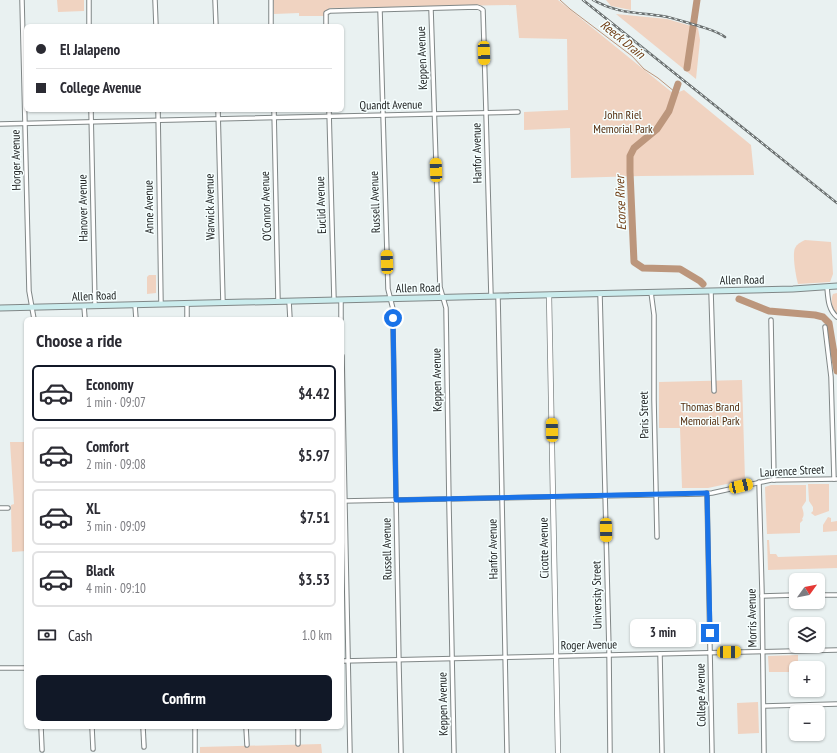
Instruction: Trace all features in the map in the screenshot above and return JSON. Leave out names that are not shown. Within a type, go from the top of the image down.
[{"type":"main road","name":"Allen Road","points":[[0,308],[600,294],[837,286]]},
{"type":"street","name":"Horger Avenue","points":[[22,0],[24,62]]},
{"type":"street","points":[[89,0],[90,24]]},
{"type":"street","points":[[155,0],[156,24]]},
{"type":"street","points":[[215,0],[216,24]]},
{"type":"street","points":[[271,0],[271,24]]},
{"type":"street","name":"Hanfor Avenue","points":[[431,8],[477,7],[482,9],[483,12],[491,296]]},
{"type":"street","points":[[326,24],[326,15],[327,12],[330,11],[431,8]]},
{"type":"street","name":"Keppen Avenue","points":[[431,8],[440,287],[446,308],[454,753]]},
{"type":"street","name":"Russell Avenue","points":[[380,10],[388,289],[393,309],[401,753]]},
{"type":"street","name":"Horger Avenue","points":[[26,112],[29,291],[34,317]]},
{"type":"street","name":"Hanover Avenue","points":[[91,112],[95,306]]},
{"type":"street","name":"Anne Avenue","points":[[158,112],[161,304]]},
{"type":"street","name":"Warwick Avenue","points":[[218,112],[222,303]]},
{"type":"street","name":"O'Connor Avenue","points":[[274,112],[278,301]]},
{"type":"street","name":"Euclid Avenue","points":[[329,112],[334,300]]},
{"type":"street","name":"Quandt Avenue","points":[[0,124],[518,112]]},
{"type":"street","points":[[827,287],[831,310],[837,316]]},
{"type":"street","points":[[711,291],[714,391]]},
{"type":"street","name":"Paris Street","points":[[651,292],[654,315],[657,537]]},
{"type":"street","name":"University Street","points":[[600,294],[610,753]]},
{"type":"street","name":"Cicotte Avenue","points":[[549,295],[558,753]]},
{"type":"street","name":"Hanfor Avenue","points":[[498,296],[507,753]]},
{"type":"street","points":[[341,300],[341,317]]},
{"type":"street","points":[[289,301],[290,317]]},
{"type":"street","points":[[187,304],[187,317]]},
{"type":"street","points":[[135,305],[136,317]]},
{"type":"street","points":[[84,306],[84,317]]},
{"type":"street","points":[[770,320],[774,480]]},
{"type":"street","points":[[825,327],[831,377],[835,479]]},
{"type":"street","name":"Laurence Street","points":[[344,501],[707,493],[774,480],[835,479]]},
{"type":"street","name":"Morris Avenue","points":[[759,482],[764,753]]},
{"type":"street","name":"College Avenue","points":[[707,493],[712,753]]},
{"type":"street","points":[[0,508],[8,508]]},
{"type":"street","points":[[344,533],[350,753]]},
{"type":"street","points":[[825,595],[837,595]]},
{"type":"street","points":[[762,596],[789,596]]},
{"type":"street","name":"Roger Avenue","points":[[344,661],[837,650]]},
{"type":"street","points":[[660,654],[662,753]]},
{"type":"street","points":[[0,668],[24,668]]},
{"type":"street","points":[[764,706],[837,704]]},
{"type":"street","points":[[41,729],[42,750]]},
{"type":"street","points":[[92,729],[93,749]]},
{"type":"street","points":[[144,729],[144,747]]},
{"type":"street","points":[[195,729],[195,753]]},
{"type":"street","points":[[246,729],[247,745]]},
{"type":"street","points":[[298,729],[298,744]]},
{"type":"green space","points":[[57,0],[84,0],[84,11],[58,12]]},
{"type":"green space","name":"John Riel Memorial Park","points":[[273,0],[558,0],[674,94],[684,90],[751,145],[754,175],[571,178],[570,128],[524,130],[524,112],[568,110],[567,39],[519,38],[516,5],[330,8],[325,11],[324,16],[299,16],[299,13],[274,14]]},
{"type":"green space","points":[[606,0],[631,0],[631,10],[611,6]]},
{"type":"green space","points":[[616,14],[667,19],[698,28],[700,40],[696,79]]},
{"type":"green space","points":[[805,240],[831,242],[833,274],[830,282],[798,284],[794,251],[797,245]]},
{"type":"green space","points":[[149,275],[156,275],[156,293],[147,294],[147,277]]},
{"type":"green space","points":[[837,293],[837,313],[833,307],[832,296],[833,294]]},
{"type":"green space","name":"Thomas Brand Memorial Park","points":[[742,380],[745,480],[708,488],[682,488],[680,428],[659,428],[659,382]]},
{"type":"green space","points":[[10,442],[24,442],[24,551],[12,552],[11,505],[14,504]]},
{"type":"green space","points":[[808,484],[829,484],[829,511],[815,516],[811,513],[813,511],[813,507],[809,501]]},
{"type":"green space","points":[[771,485],[806,485],[806,501],[802,507],[804,514],[803,520],[800,523],[800,533],[767,534],[765,487]]},
{"type":"green space","points":[[828,517],[831,518],[831,522],[837,521],[837,531],[823,532],[823,525]]},
{"type":"green space","points":[[767,540],[769,540],[770,554],[776,554],[778,557],[837,555],[837,568],[768,570]]},
{"type":"green space","points":[[798,655],[798,661],[789,661],[789,672],[769,672],[768,656]]},
{"type":"green space","points":[[758,702],[759,733],[738,734],[737,703]]},
{"type":"green space","points":[[321,744],[322,753],[200,753],[200,747]]},
{"type":"waterway","name":"Reeck Drain","points":[[560,0],[632,56],[644,69],[675,92]]},
{"type":"waterway","name":"Ecorse River","points":[[687,68],[697,0]]},
{"type":"waterway","name":"Ecorse River","points":[[678,84],[669,111],[657,129],[634,148],[630,156],[634,262],[643,268],[680,269],[703,284]]},
{"type":"waterway","name":"Ecorse River","points":[[739,299],[769,311],[823,317],[829,323],[837,371]]},
{"type":"railway","points":[[583,0],[837,203]]},
{"type":"railway","points":[[593,0],[602,5],[619,10],[676,19],[712,30],[725,37]]},
{"type":"route","points":[[393,318],[396,500],[707,493],[710,633]]}]
